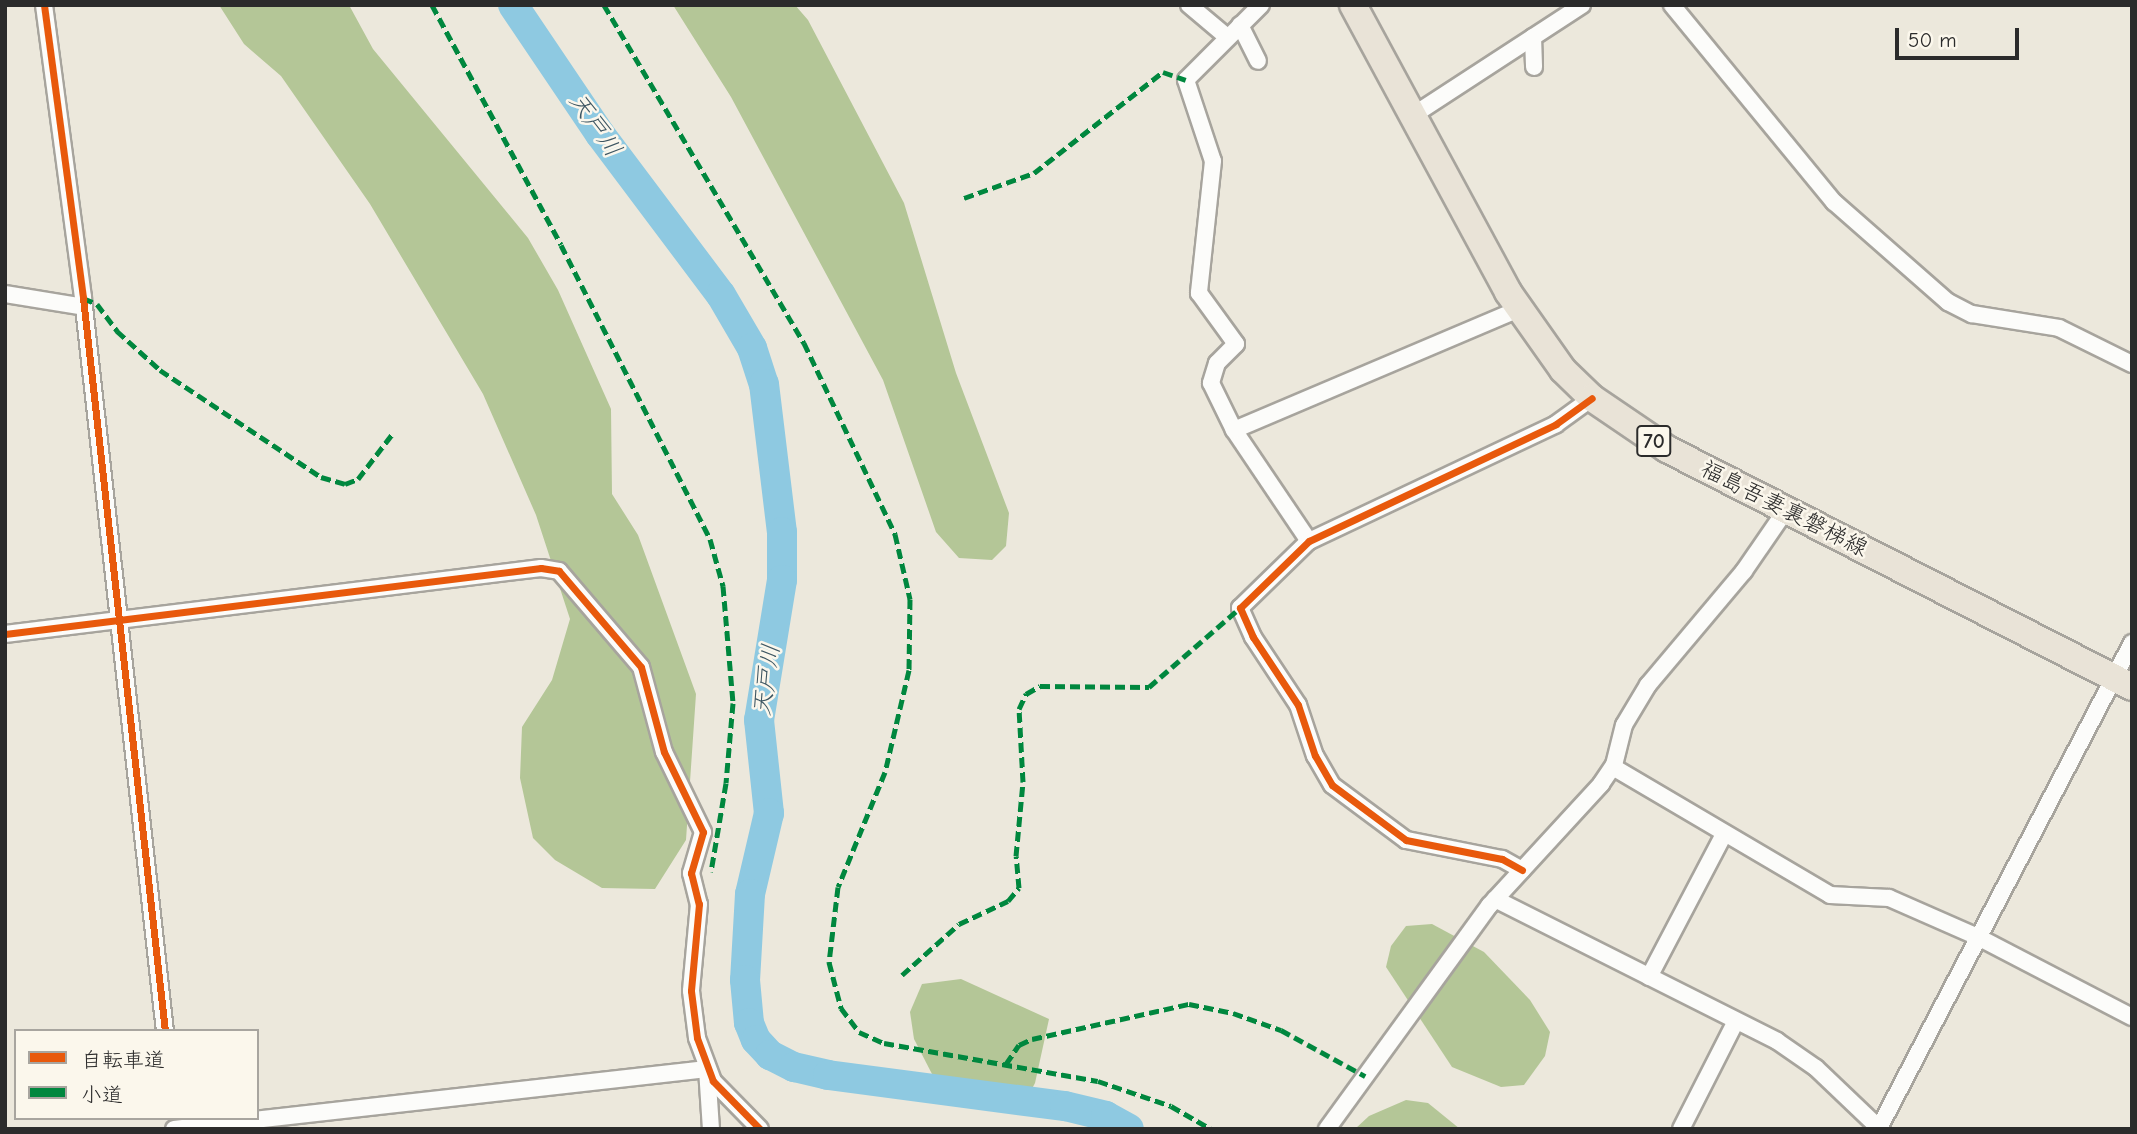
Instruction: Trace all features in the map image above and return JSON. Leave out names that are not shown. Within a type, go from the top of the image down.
[{"type":"main road","name":"福島吾妻裏磐梯線","points":[[1353,5],[1520,309],[1563,370],[1592,398],[1667,449],[2122,683]]},
{"type":"street","points":[[44,5],[84,307],[165,1029]]},
{"type":"street","points":[[1189,5],[1227,37]]},
{"type":"street","points":[[1261,5],[1186,80],[1213,161],[1199,293],[1236,344],[1210,376],[1234,430],[1309,541]]},
{"type":"street","points":[[1412,116],[1582,5]]},
{"type":"street","points":[[1672,5],[1834,202],[1948,302],[1972,314],[2060,328],[2132,364]]},
{"type":"street","points":[[1240,24],[1258,61]]},
{"type":"street","points":[[1533,37],[1534,67]]},
{"type":"street","points":[[6,298],[84,307]]},
{"type":"street","points":[[1234,430],[1520,309]]},
{"type":"street","points":[[1522,870],[1502,859],[1406,840],[1362,811],[1323,773],[1303,715],[1253,637],[1240,608],[1309,541],[1556,424],[1592,398]]},
{"type":"street","points":[[1327,1129],[1494,899],[1613,767],[1624,725],[1648,685],[1744,571],[1786,510]]},
{"type":"street","points":[[5,634],[120,617],[541,568],[565,575],[641,667],[664,752],[703,832],[691,873],[699,904],[691,991],[707,1069],[712,1129]]},
{"type":"street","points":[[1494,899],[1736,1021],[1816,1068],[1880,1129],[1980,938],[2122,683],[2132,643]]},
{"type":"street","points":[[1613,767],[1830,895],[1889,898],[1980,938],[2132,1017]]},
{"type":"street","points":[[1649,977],[1724,834]]},
{"type":"street","points":[[1681,1129],[1736,1021]]},
{"type":"street","points":[[259,1120],[707,1069]]},
{"type":"street","points":[[707,1069],[722,1093],[760,1129]]},
{"type":"street","points":[[175,1129],[255,1120]]},
{"type":"green space","points":[[219,5],[349,5],[373,49],[528,238],[558,290],[611,409],[612,494],[638,535],[696,694],[686,840],[655,889],[602,888],[555,860],[533,838],[520,778],[522,727],[552,680],[570,619],[536,515],[483,394],[370,204],[281,76],[244,44]]},
{"type":"green space","points":[[673,5],[795,5],[808,20],[904,203],[956,373],[1009,513],[1006,546],[992,560],[959,558],[936,532],[883,380],[731,97]]},
{"type":"green space","points":[[1432,924],[1484,952],[1530,1000],[1550,1032],[1545,1056],[1524,1085],[1501,1087],[1452,1067],[1386,967],[1391,946],[1406,926]]},
{"type":"green space","points":[[961,979],[1049,1019],[1035,1083],[1025,1102],[997,1108],[960,1095],[932,1074],[914,1039],[910,1012],[922,984]]},
{"type":"green space","points":[[1406,1100],[1428,1103],[1460,1129],[1355,1129],[1369,1116]]},
{"type":"waterway","name":"天戸川","points":[[513,5],[600,134],[721,295],[752,348],[764,384],[782,532],[782,580],[759,720],[769,813],[750,894],[745,980],[749,1023],[756,1040],[770,1055],[794,1067],[828,1075],[1065,1106],[1106,1116],[1129,1129]]},
{"type":"marked path","points":[[432,5],[561,245],[710,539],[723,586],[733,703],[726,783],[711,872]]},
{"type":"marked path","points":[[604,5],[804,343],[895,534],[910,599],[909,670],[885,772],[838,887],[829,962],[841,1008],[859,1032],[884,1043],[1098,1081],[1171,1106],[1211,1129]]},
{"type":"marked path","points":[[964,198],[1034,173],[1163,72],[1186,80]]},
{"type":"marked path","points":[[83,298],[97,304],[117,331],[160,370],[321,477],[345,484],[358,479],[393,433]]},
{"type":"marked path","points":[[902,975],[959,924],[1008,901],[1019,888],[1016,856],[1023,782],[1019,709],[1026,694],[1040,686],[1149,687],[1240,608]]},
{"type":"marked path","points":[[1006,1064],[1019,1045],[1032,1039],[1189,1004],[1233,1013],[1281,1030],[1365,1076]]},
{"type":"cycle path","points":[[44,5],[83,298],[165,1029]]},
{"type":"cycle path","points":[[1522,870],[1502,859],[1406,840],[1332,785],[1315,756],[1298,705],[1253,637],[1240,608],[1309,541],[1556,424],[1592,398]]},
{"type":"cycle path","points":[[5,634],[541,568],[559,571],[641,667],[664,752],[703,832],[691,873],[699,904],[691,991],[697,1038],[713,1081],[760,1129]]}]
